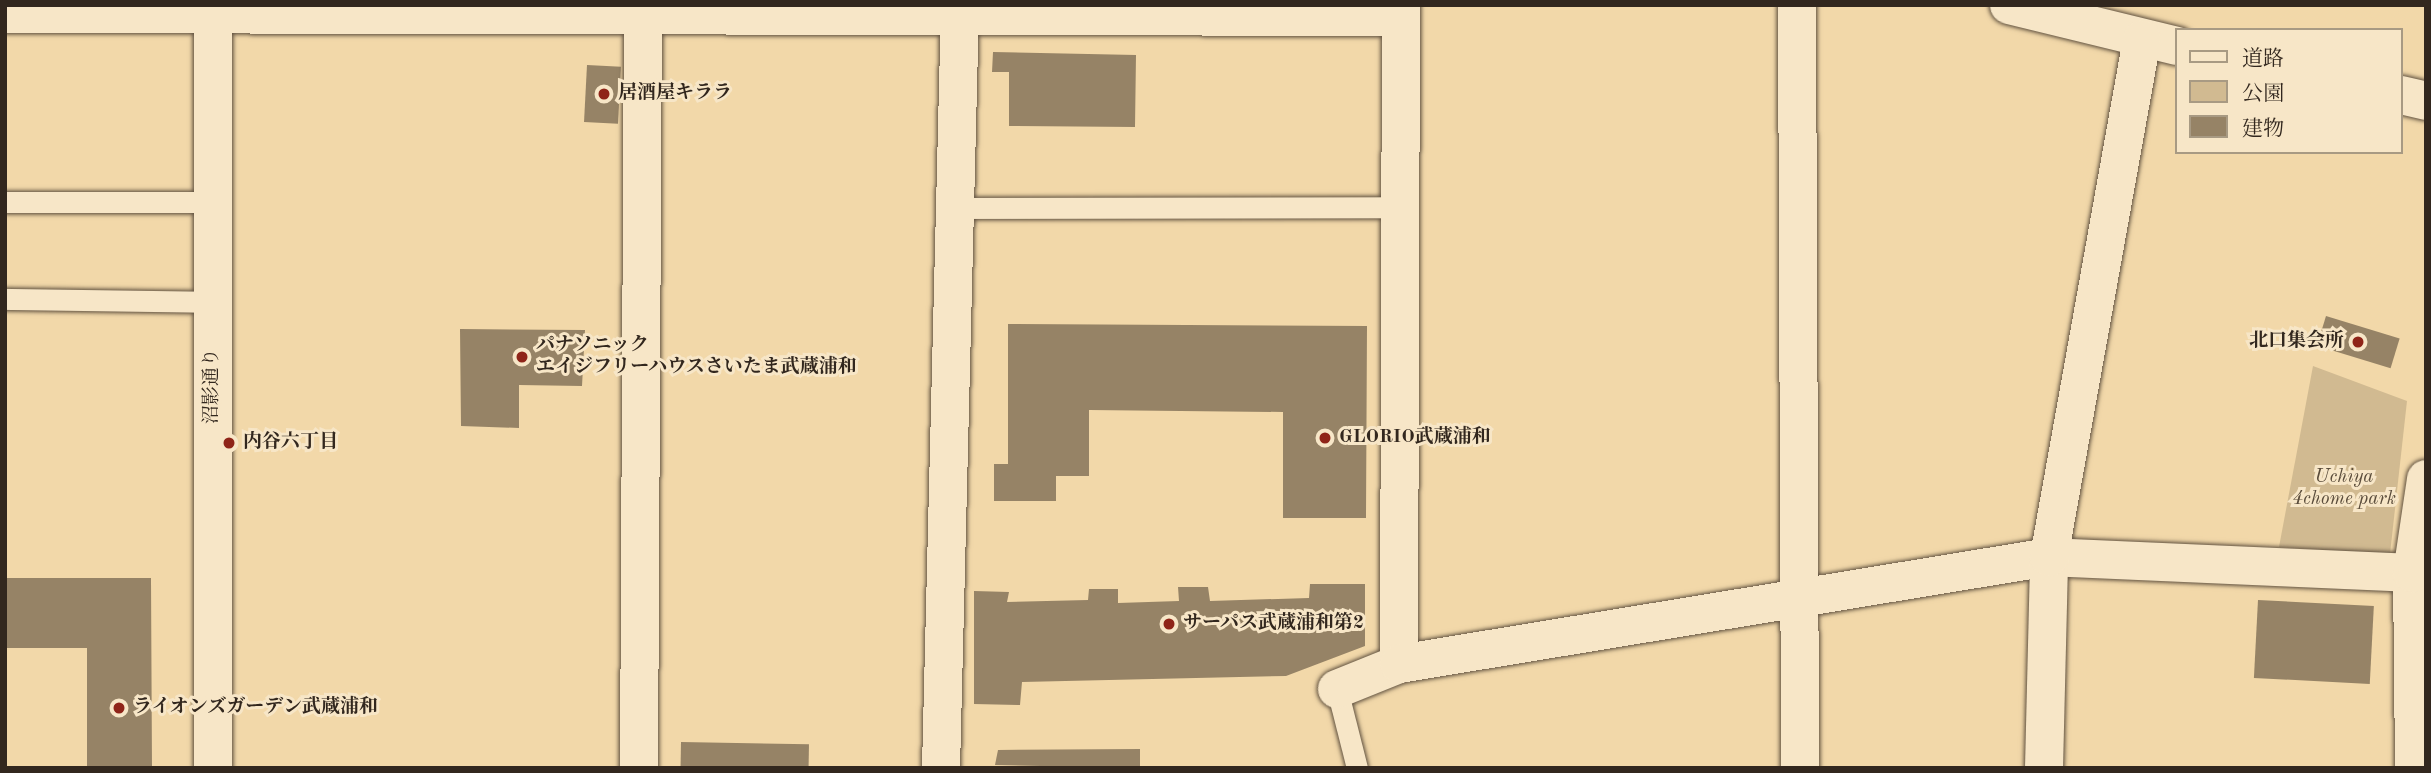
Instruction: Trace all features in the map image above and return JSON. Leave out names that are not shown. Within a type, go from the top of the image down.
[{"type":"street","points":[[1797,5],[1802,597],[1800,768]]},
{"type":"street","points":[[2009,5],[2160,42],[2049,556],[2044,768]]},
{"type":"street","points":[[5,13],[213,10],[1401,11],[1399,664]]},
{"type":"street","name":"沼影通り","points":[[213,10],[213,768]]},
{"type":"street","points":[[639,768],[643,10]]},
{"type":"street","points":[[941,768],[960,11]]},
{"type":"street","points":[[2403,95],[2426,101]]},
{"type":"street","points":[[2414,768],[2412,573],[2426,480]]},
{"type":"street","points":[[1337,689],[1399,664],[2049,556],[2412,573]]},
{"type":"lane","points":[[5,202],[213,202]]},
{"type":"lane","points":[[955,208],[1401,207]]},
{"type":"lane","points":[[5,299],[213,302]]},
{"type":"lane","points":[[1337,689],[1357,768]]},
{"type":"green space","name":"Uchiya 4chome park","points":[[2313,366],[2407,401],[2390,554],[2279,547]]},
{"type":"building","points":[[993,52],[1136,55],[1135,127],[1009,126],[1009,72],[992,72]]},
{"type":"building","name":"居酒屋キララ","points":[[587,65],[621,67],[618,124],[584,122]]},
{"type":"building","name":"北口集会所","points":[[2326,316],[2400,339],[2391,368],[2317,346]]},
{"type":"building","name":"GLORIO武蔵浦和","points":[[1008,324],[1367,326],[1366,518],[1283,518],[1283,412],[1089,410],[1089,476],[1056,476],[1056,501],[994,501],[994,464],[1008,464]]},
{"type":"building","name":"パナソニック エイジフリーハウスさいたま武蔵浦和","points":[[460,329],[585,330],[582,386],[519,385],[519,428],[461,426]]},
{"type":"building","name":"ライオンズガーデン武蔵浦和","points":[[5,578],[151,578],[152,768],[87,768],[87,648],[5,648]]},
{"type":"building","name":"サーパス武蔵浦和第2","points":[[1310,584],[1365,584],[1365,646],[1286,676],[1022,682],[1020,705],[974,704],[974,591],[1009,592],[1007,602],[1088,600],[1089,589],[1118,589],[1118,603],[1179,601],[1178,587],[1208,587],[1210,601],[1309,598]]},
{"type":"building","points":[[2258,600],[2374,606],[2370,684],[2254,678]]},
{"type":"building","points":[[681,742],[809,744],[809,768],[681,768]]},
{"type":"building","points":[[1140,749],[1140,768],[995,765],[998,750]]},
{"type":"place","name":"居酒屋キララ","points":[[604,94]]},
{"type":"place","name":"北口集会所","points":[[2358,342]]},
{"type":"place","name":"パナソニック エイジフリーハウスさいたま武蔵浦和","points":[[522,357]]},
{"type":"place","name":"GLORIO武蔵浦和","points":[[1325,438]]},
{"type":"place","name":"内谷六丁目","points":[[229,443]]},
{"type":"place","name":"サーパス武蔵浦和第2","points":[[1169,624]]},
{"type":"place","name":"ライオンズガーデン武蔵浦和","points":[[119,708]]}]
